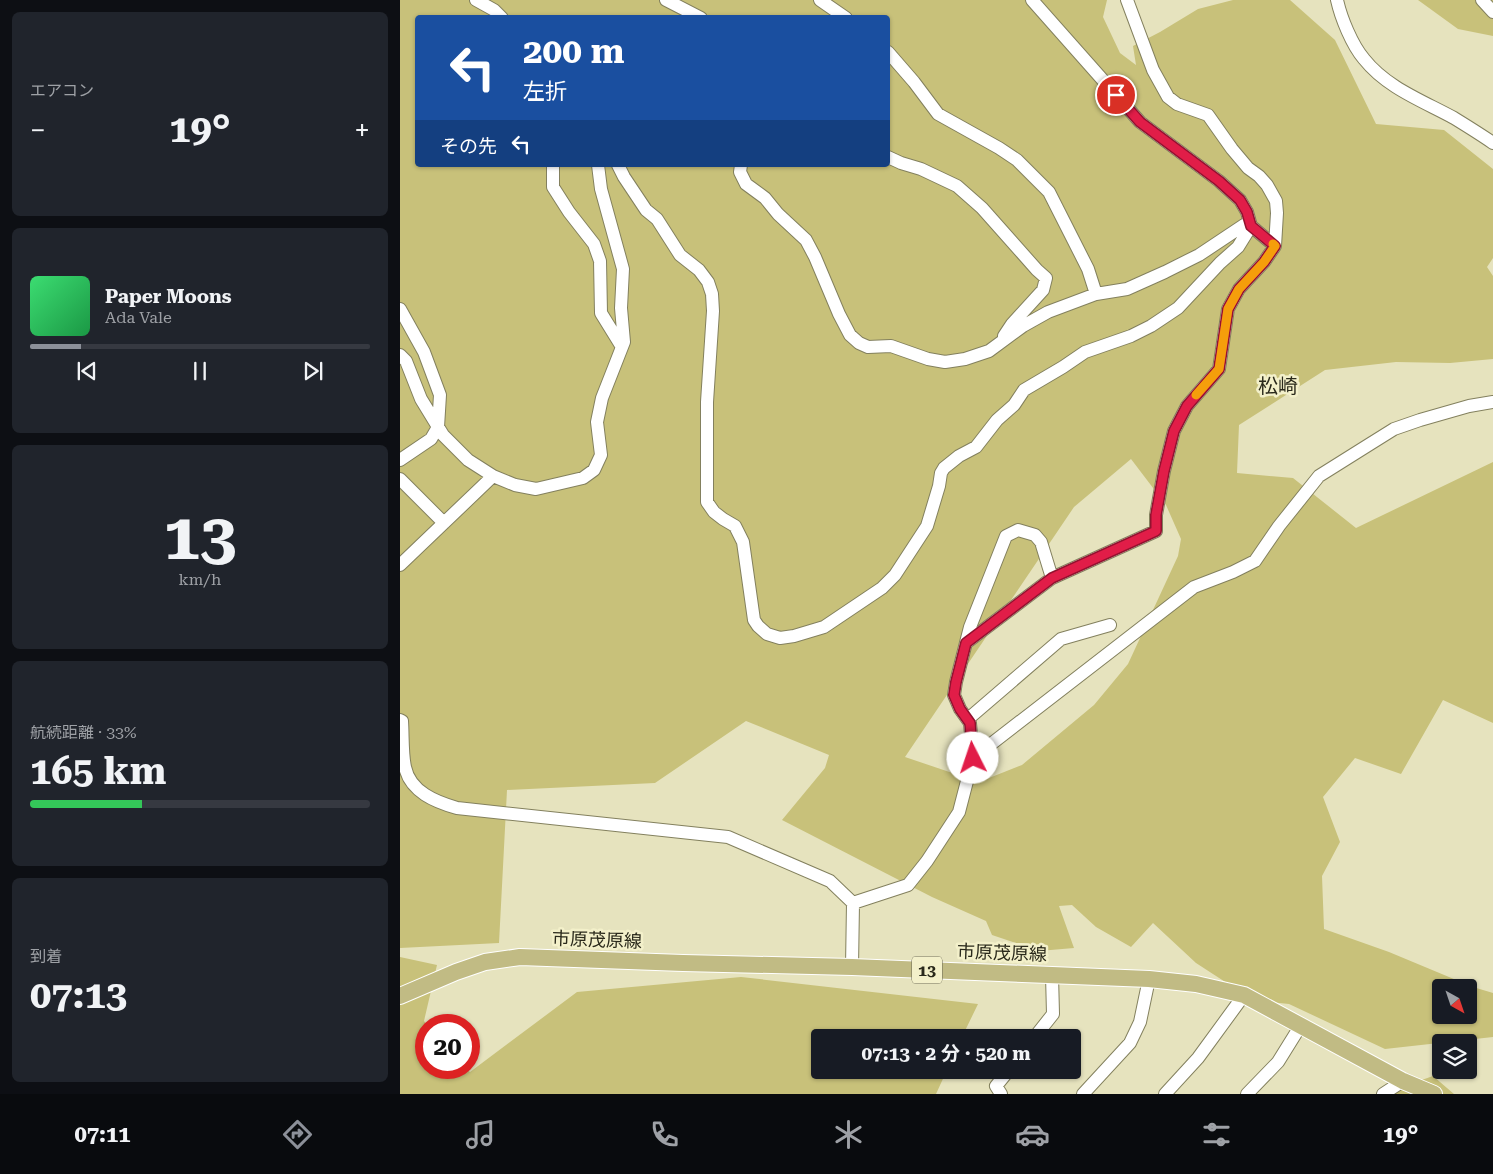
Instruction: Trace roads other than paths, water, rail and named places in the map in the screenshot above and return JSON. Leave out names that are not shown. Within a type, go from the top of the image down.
[{"type":"main road","name":"市原茂原線","points":[[400,996],[484,962],[520,957],[852,967],[1148,979],[1196,984],[1244,996],[1402,1081],[1434,1094]]},
{"type":"street","points":[[476,0],[499,15]]},
{"type":"street","points":[[666,0],[695,15]]},
{"type":"street","points":[[820,0],[842,15]]},
{"type":"street","points":[[619,167],[646,210],[657,219],[680,255],[699,270],[708,282],[712,294],[714,310],[707,402],[707,502],[714,512],[735,526],[743,542],[754,620],[767,634],[780,638],[824,627],[882,588],[894,576],[927,526],[944,468],[959,456],[976,447],[1024,390],[1085,352],[1131,336],[1151,326],[1178,308],[1238,246],[1251,226],[1247,212],[1240,200],[1219,181],[1140,122],[1032,0]]},
{"type":"street","points":[[966,643],[1052,578],[1156,531],[1159,497],[1174,431],[1187,406],[1219,369],[1228,309],[1239,289],[1264,262],[1275,246],[1276,200],[1267,185],[1248,168],[1208,115],[1177,104],[1168,97],[1153,70],[1127,0]]},
{"type":"street","points":[[1337,0],[1340,12],[1358,50],[1379,75],[1493,143]]},
{"type":"street","points":[[1482,0],[1493,12]]},
{"type":"street","points":[[890,54],[938,114],[1017,160],[1048,192],[1088,269],[1096,294]]},
{"type":"street","points":[[890,158],[921,169],[957,186],[982,208],[1046,278],[1043,290],[1012,324],[998,345]]},
{"type":"street","points":[[554,167],[553,187],[569,212],[594,244],[600,261],[600,313],[622,347]]},
{"type":"street","points":[[400,354],[406,361],[421,399],[442,436],[468,460],[492,476],[515,485],[536,489],[583,478],[594,470],[601,455],[597,422],[602,398],[624,342],[620,308],[623,269],[601,189],[598,167]]},
{"type":"street","points":[[740,167],[740,172],[746,184],[765,198],[778,214],[806,240],[815,257],[838,314],[850,335],[859,343],[868,347],[891,346],[928,359],[945,362],[965,359],[989,351],[1024,326],[1048,312],[1096,294],[1127,289],[1199,255],[1244,225],[1251,226],[1275,246]]},
{"type":"street","points":[[400,310],[424,352],[440,395],[438,427],[431,439],[400,460]]},
{"type":"street","points":[[973,758],[1194,587],[1255,561],[1279,526],[1319,476],[1394,430],[1420,420],[1469,406],[1493,402]]},
{"type":"street","points":[[401,562],[492,476]]},
{"type":"street","points":[[400,479],[444,523]]},
{"type":"street","points":[[852,903],[908,885],[927,861],[959,812],[973,758],[970,723],[960,709],[954,695],[956,682],[970,627],[1006,536],[1018,530],[1035,535],[1041,542],[1052,578]]},
{"type":"street","points":[[968,719],[1061,639],[1110,625]]},
{"type":"street","points":[[401,720],[405,768],[411,783],[438,802],[457,808],[728,837],[830,882],[852,903],[852,967]]},
{"type":"street","points":[[1041,1029],[1053,1014],[1052,976]]},
{"type":"street","points":[[1083,1094],[1130,1043],[1140,1022],[1148,979]]},
{"type":"street","points":[[1165,1094],[1198,1058],[1244,996]]},
{"type":"street","points":[[1247,1094],[1278,1062],[1301,1025]]},
{"type":"street","points":[[1001,1094],[996,1086],[1002,1079]]},
{"type":"street","points":[[1383,1094],[1402,1081]]},
{"type":"district","name":"松崎","points":[[1278,386]]}]
